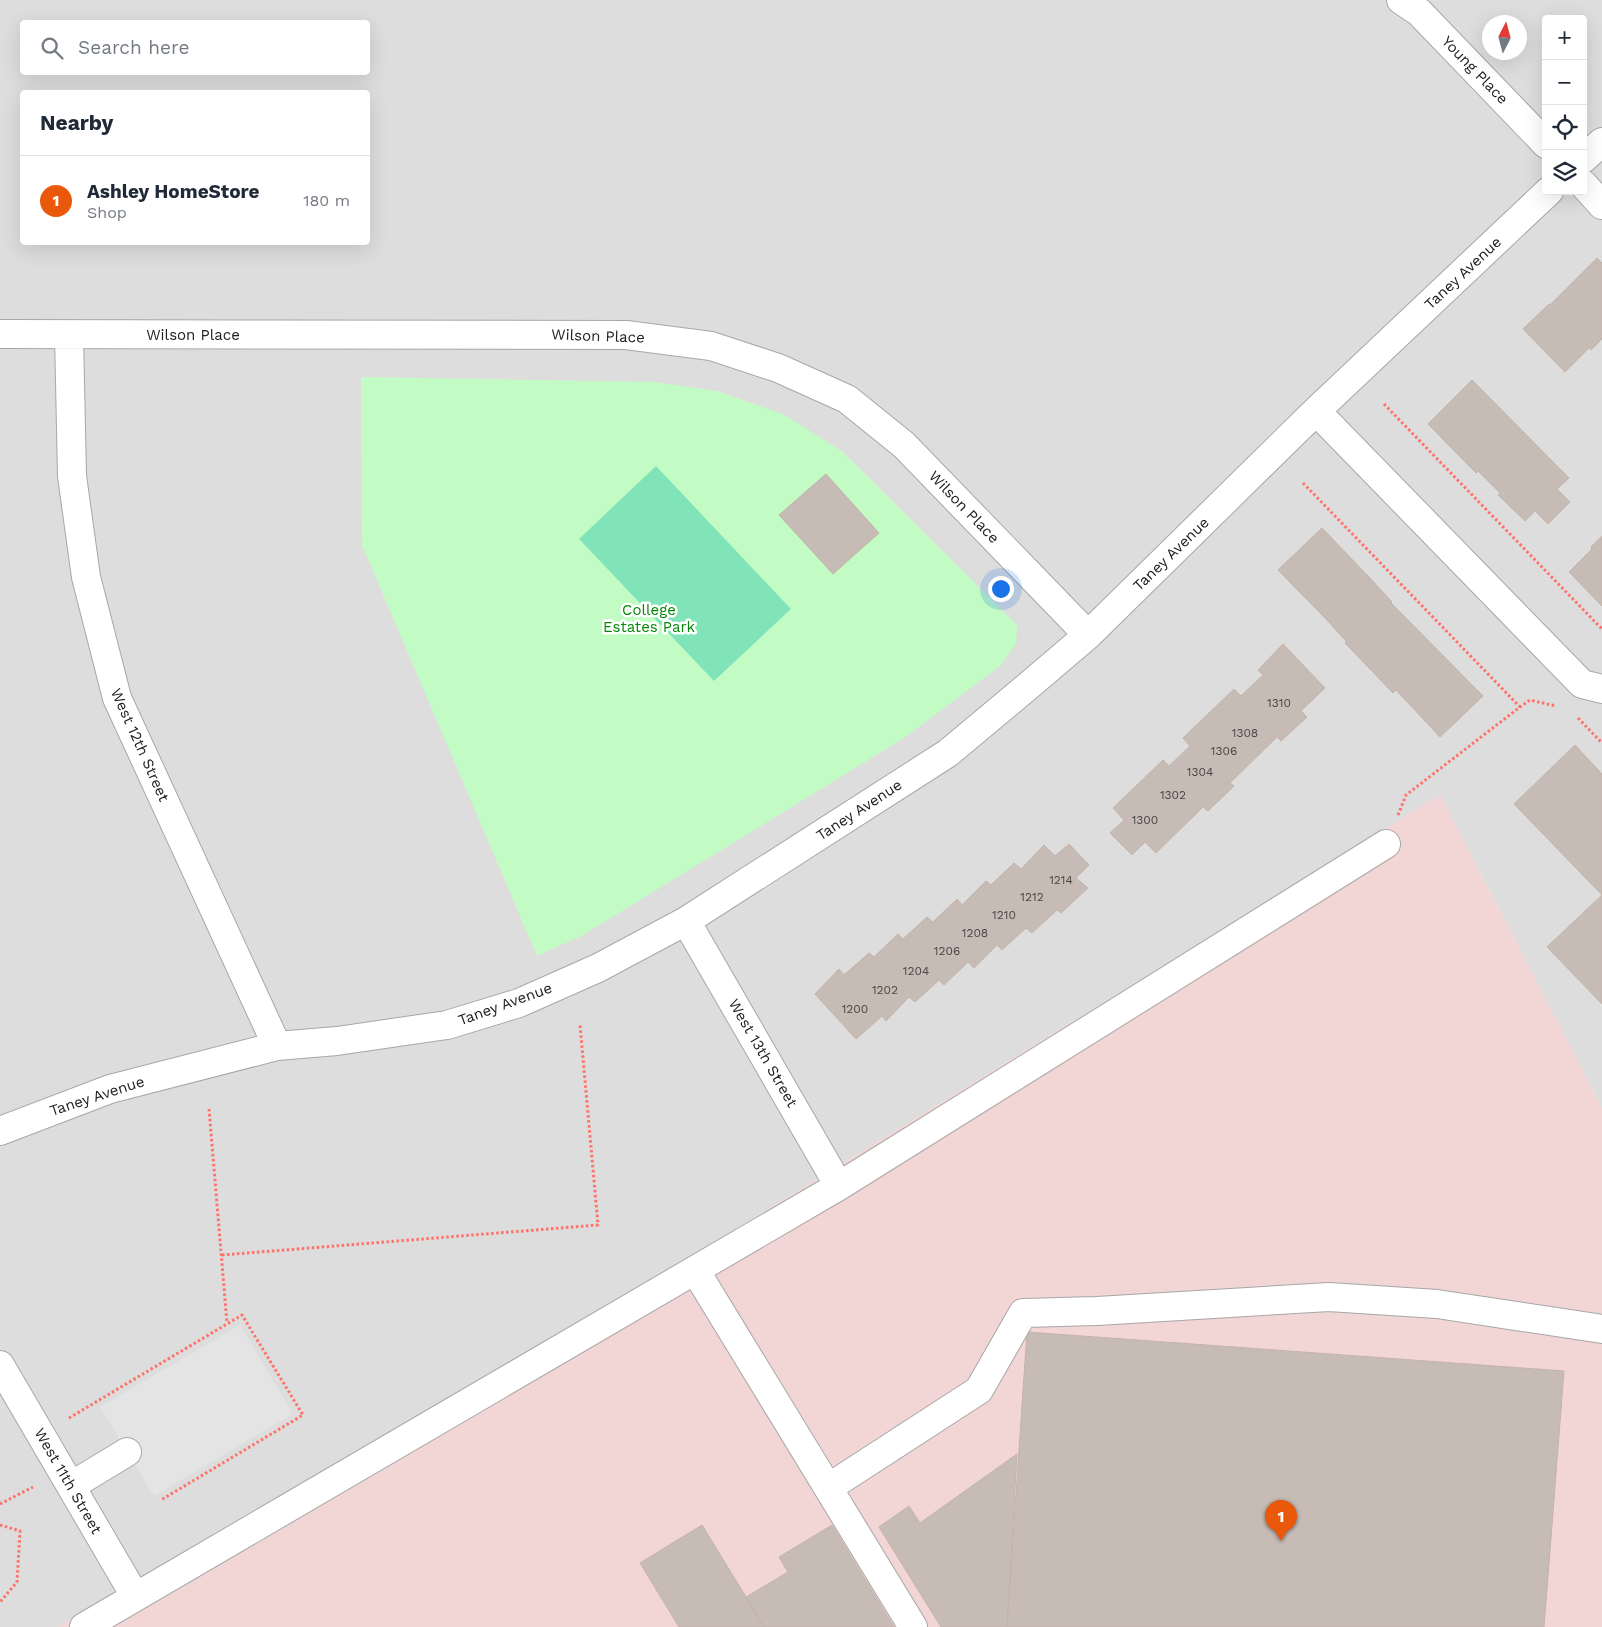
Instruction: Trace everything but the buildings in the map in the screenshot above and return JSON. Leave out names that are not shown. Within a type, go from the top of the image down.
[{"type":"street","name":"Young Place","points":[[1401,0],[1419,12],[1542,140]]},
{"type":"street","points":[[1587,155],[1602,142]]},
{"type":"street","points":[[1587,188],[1602,205]]},
{"type":"street","name":"Taney Avenue","points":[[0,1131],[110,1089],[277,1046],[337,1041],[448,1025],[536,995],[598,968],[686,921],[948,753],[1088,635],[1316,412],[1545,195]]},
{"type":"street","name":"Wilson Place","points":[[0,334],[626,335],[711,346],[778,368],[847,399],[904,445],[1088,635]]},
{"type":"street","name":"West 12th Street","points":[[69,335],[72,476],[86,577],[117,698],[277,1046]]},
{"type":"street","points":[[1316,412],[1582,684],[1602,689]]},
{"type":"street","points":[[84,1627],[839,1186],[1386,844]]},
{"type":"street","name":"West 13th Street","points":[[686,921],[839,1186]]},
{"type":"street","points":[[695,1270],[913,1627]]},
{"type":"street","points":[[828,1488],[979,1390],[1023,1313],[1097,1311],[1329,1297],[1437,1304],[1602,1329]]},
{"type":"street","name":"West 11th Street","points":[[0,1365],[136,1596]]},
{"type":"street","points":[[71,1486],[127,1452]]},
{"type":"path","points":[[1384,404],[1602,629]]},
{"type":"path","points":[[1303,483],[1520,707]]},
{"type":"path","points":[[1386,844],[1406,795],[1530,700],[1559,707]]},
{"type":"path","points":[[1576,716],[1602,743]]},
{"type":"path","points":[[222,1255],[598,1225],[580,1025]]},
{"type":"path","points":[[209,1109],[227,1323]]},
{"type":"path","points":[[68,1418],[242,1314],[303,1415],[161,1500]]},
{"type":"path","points":[[0,1504],[34,1486]]},
{"type":"path","points":[[0,1525],[20,1531],[17,1582],[0,1602]]},
{"type":"shaded area","points":[[0,0],[1602,0],[1602,1108],[1440,795],[707,1247],[58,1627],[0,1627]]},
{"type":"shaded area","points":[[1440,795],[1602,1108],[1602,1627],[58,1627],[707,1247]]},
{"type":"shaded area","points":[[240,1325],[293,1414],[154,1496],[100,1407]]},
{"type":"green space","name":"College Estates Park","points":[[361,377],[654,382],[717,391],[783,414],[843,452],[1017,625],[1016,644],[1000,666],[904,738],[583,935],[537,956],[362,545]]},
{"type":"green space","points":[[656,466],[791,609],[714,681],[579,539]]},
{"type":"place","name":"Ashley HomeStore","points":[[1281,1541]]}]
